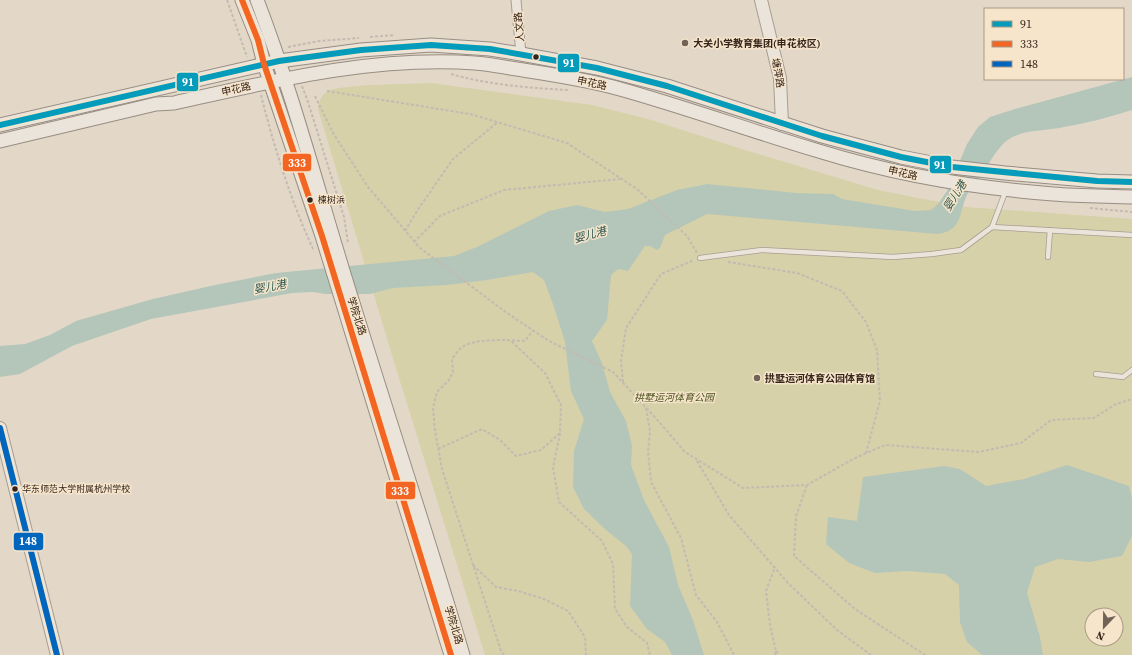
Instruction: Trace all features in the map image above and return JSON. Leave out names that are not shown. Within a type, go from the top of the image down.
[{"type":"main road","name":"学院北路","points":[[242,0],[258,40],[264,64],[322,236],[397,440],[463,655]]},
{"type":"main road","name":"学院北路","points":[[257,0],[277,56],[340,260],[347,303],[388,447],[451,655]]},
{"type":"main road","name":"申花路","points":[[0,125],[264,64],[277,56],[431,45],[490,50],[556,59],[625,74],[674,88],[782,124],[901,157],[952,167],[1097,181],[1132,182]]},
{"type":"main road","name":"申花路","points":[[0,141],[156,104],[174,103],[284,78],[334,69],[372,65],[446,61],[478,63],[618,88],[822,152],[905,173],[1000,188],[1054,194],[1132,197]]},
{"type":"street","name":"人文路","points":[[516,0],[521,54]]},
{"type":"street","name":"塘萍路","points":[[761,0],[780,78],[782,124]]},
{"type":"street","points":[[0,428],[57,655]]},
{"type":"lane","points":[[992,227],[1000,188]]},
{"type":"lane","points":[[700,258],[762,250],[893,257],[932,254],[961,250],[992,227],[1132,235]]},
{"type":"lane","points":[[1048,257],[1050,230]]},
{"type":"lane","points":[[1096,374],[1123,377],[1132,370]]},
{"type":"path","points":[[228,0],[251,67]]},
{"type":"path","points":[[369,37],[397,35]]},
{"type":"path","points":[[277,56],[301,44],[362,38]]},
{"type":"path","points":[[448,74],[478,81],[539,89],[573,90]]},
{"type":"path","points":[[298,76],[308,102],[344,217],[348,246]]},
{"type":"path","points":[[257,84],[269,127],[301,222],[314,251]]},
{"type":"path","points":[[327,91],[470,114],[567,143],[637,189],[640,194],[687,236],[700,258],[660,274],[626,328],[621,361],[623,383]]},
{"type":"path","points":[[315,96],[333,133],[368,187],[420,248],[507,313],[549,341],[613,372],[685,452],[743,488],[808,485],[853,459],[885,445],[979,452],[1021,443],[1051,420],[1094,418],[1116,404],[1132,399]]},
{"type":"path","points":[[405,231],[417,210],[453,160],[498,122]]},
{"type":"path","points":[[414,242],[440,216],[504,190],[621,179]]},
{"type":"path","points":[[727,262],[797,273],[842,291],[866,322],[877,350],[880,401],[866,453]]},
{"type":"path","points":[[504,655],[501,651],[472,564],[442,469],[435,431],[433,408],[437,392],[449,380],[453,372],[452,359],[463,347],[480,341],[524,341],[533,330]]},
{"type":"path","points":[[510,340],[545,373],[561,405],[560,433],[553,468],[559,502],[602,541],[613,564],[615,609],[627,627],[647,643],[650,655]]},
{"type":"path","points":[[646,408],[650,431],[648,451],[651,482],[682,538],[696,595],[717,622],[734,655]]},
{"type":"path","points":[[438,449],[482,429],[500,440],[516,456],[541,450],[560,433]]},
{"type":"path","points":[[696,459],[729,515],[788,583],[837,630],[870,655]]},
{"type":"path","points":[[808,485],[796,516],[794,556],[855,609],[926,655]]},
{"type":"path","points":[[472,564],[496,587],[518,591],[544,599],[568,611],[585,637],[586,655]]},
{"type":"path","points":[[775,567],[766,591],[770,624],[776,651],[779,655]]},
{"type":"path","points":[[775,655],[776,651]]},
{"type":"green space","name":"拱墅运河体育公园","points":[[432,83],[592,105],[648,119],[878,190],[966,207],[1132,219],[1132,655],[485,655],[395,365],[318,109],[322,96],[326,92],[333,89],[393,84]]},
{"type":"water","name":"婴儿港","points":[[1132,77],[1132,110],[1081,124],[1056,129],[1032,131],[1011,138],[1004,143],[995,153],[969,192],[956,225],[945,232],[937,234],[707,214],[665,235],[660,248],[657,250],[650,246],[645,246],[628,271],[618,269],[611,275],[607,320],[592,341],[602,363],[610,392],[626,421],[632,446],[631,465],[644,500],[669,547],[678,585],[693,620],[704,655],[672,655],[665,642],[647,629],[630,606],[632,554],[626,546],[606,530],[584,509],[573,487],[574,451],[584,419],[571,391],[565,342],[554,307],[544,280],[533,272],[447,285],[393,288],[370,294],[325,294],[313,292],[292,293],[151,319],[72,346],[20,374],[0,377],[0,346],[25,344],[50,335],[76,321],[153,299],[276,273],[454,256],[477,247],[549,211],[577,205],[605,212],[628,209],[677,190],[707,184],[796,193],[833,194],[842,199],[915,211],[931,210],[938,204],[947,191],[967,144],[978,127],[990,117]]},
{"type":"water","points":[[1067,465],[1129,486],[1132,499],[1132,536],[1122,556],[1089,562],[1058,559],[1035,567],[1027,593],[1040,637],[1043,655],[982,655],[967,642],[960,622],[959,585],[945,574],[907,571],[875,573],[849,563],[826,544],[828,517],[857,521],[863,477],[944,466],[960,469],[986,486],[1024,479]]},
{"type":"transit line","name":"333","points":[[242,0],[258,40],[264,64],[322,236],[451,655]]},
{"type":"transit line","name":"91","points":[[0,125],[279,61],[361,50],[431,45],[490,49],[597,68],[667,86],[822,136],[901,157],[952,167],[1097,181],[1132,182]]},
{"type":"transit line","name":"148","points":[[0,428],[57,655]]},
{"type":"place","name":"大关小学教育集团(申花校区)","points":[[685,43]]},
{"type":"place","name":"楝树浜","points":[[310,200]]},
{"type":"place","name":"拱墅运河体育公园体育馆","points":[[757,378]]},
{"type":"place","name":"华东师范大学附属杭州学校","points":[[15,489]]}]
